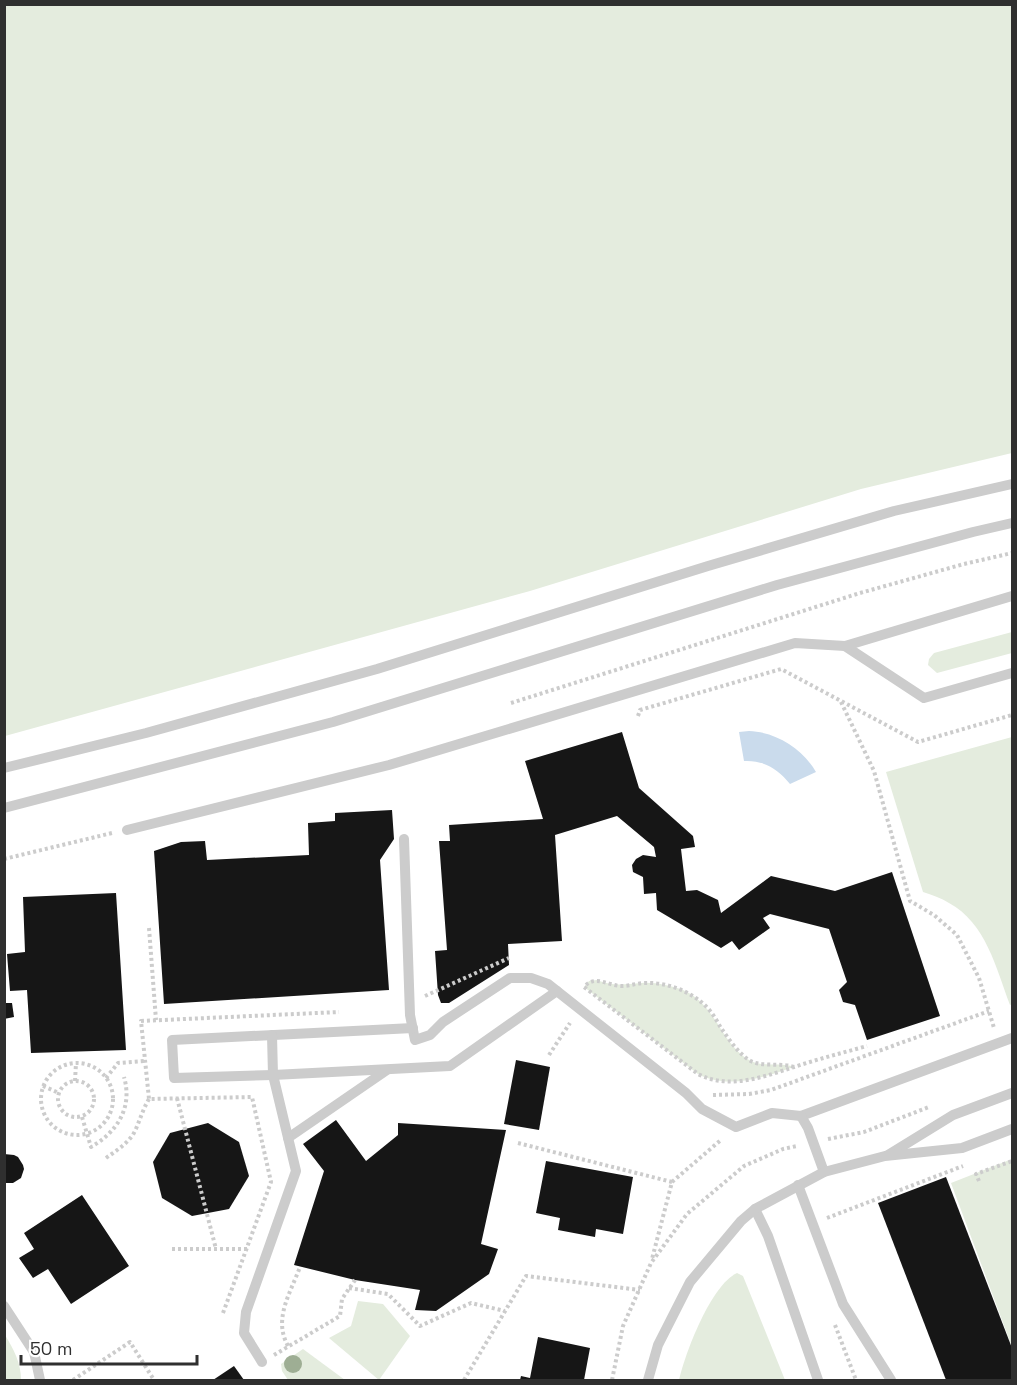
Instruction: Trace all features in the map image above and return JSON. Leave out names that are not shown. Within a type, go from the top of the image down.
[{"type":"lane","points":[[4,768],[146,733],[377,669],[697,569],[894,512],[1012,484]]},
{"type":"lane","points":[[4,808],[333,722],[777,585],[1012,523]]},
{"type":"lane","points":[[127,830],[389,765],[795,643],[845,646],[1012,597]]},
{"type":"lane","points":[[845,646],[924,698],[1012,673]]},
{"type":"lane","points":[[404,839],[409,1004],[415,1040],[430,1035],[443,1022],[510,978],[531,978],[548,984],[686,1093],[702,1109],[736,1126],[772,1113],[801,1116],[1012,1038]]},
{"type":"lane","points":[[412,1028],[172,1040],[174,1078],[450,1066],[557,991]]},
{"type":"lane","points":[[262,1362],[244,1333],[246,1312],[296,1171],[273,1075],[272,1035]]},
{"type":"lane","points":[[288,1138],[387,1069]]},
{"type":"lane","points":[[885,1156],[953,1114],[1012,1093]]},
{"type":"lane","points":[[801,1116],[824,1172]]},
{"type":"lane","points":[[648,1380],[658,1345],[690,1282],[741,1221],[755,1209],[824,1172],[885,1156],[962,1148],[1012,1129]]},
{"type":"lane","points":[[798,1185],[843,1304],[891,1380]]},
{"type":"lane","points":[[755,1209],[768,1236],[818,1380]]},
{"type":"lane","points":[[4,1306],[34,1352],[40,1380]]},
{"type":"path","points":[[511,703],[860,593],[1012,553]]},
{"type":"path","points":[[638,716],[640,710],[780,669],[918,742],[1012,715]]},
{"type":"path","points":[[841,701],[874,771],[910,901],[934,915],[957,935],[979,978],[999,1043]]},
{"type":"path","points":[[4,859],[127,830]]},
{"type":"path","points":[[149,928],[156,1020]]},
{"type":"path","points":[[794,1067],[784,1064],[765,1065],[749,1060],[735,1046],[711,1012],[685,991],[654,983],[643,982],[621,986],[597,980],[589,981],[584,987],[709,1080],[743,1081],[762,1078],[867,1046]]},
{"type":"path","points":[[549,1055],[579,1009]]},
{"type":"path","points":[[686,1093],[716,1096],[771,1090],[989,1011]]},
{"type":"path","points":[[106,1078],[118,1063],[146,1061]]},
{"type":"path","points":[[75,1081],[76,1063]]},
{"type":"path","points":[[76,1063],[88,1064],[98,1070],[106,1078],[113,1099],[106,1120],[98,1128],[87,1134],[75,1135],[53,1126],[45,1116],[41,1104],[43,1086],[54,1071],[64,1065],[76,1063]]},
{"type":"path","points":[[82,1117],[91,1147],[106,1138],[118,1126],[125,1110],[127,1093],[124,1077]]},
{"type":"path","points":[[75,1081],[86,1084],[93,1093],[93,1105],[87,1114],[76,1118],[64,1113],[58,1102],[59,1093],[64,1085],[75,1081]]},
{"type":"path","points":[[43,1086],[59,1093]]},
{"type":"path","points":[[177,1098],[216,1249]]},
{"type":"path","points":[[106,1158],[124,1145],[134,1132],[141,1112],[149,1099]]},
{"type":"path","points":[[612,1380],[623,1326],[651,1263],[672,1182],[736,1126]]},
{"type":"path","points":[[651,1263],[687,1214],[744,1166],[783,1149],[864,1132]]},
{"type":"path","points":[[518,1143],[672,1182]]},
{"type":"path","points":[[979,1182],[976,1174],[1012,1161]]},
{"type":"path","points":[[813,1226],[834,1215],[968,1164]]},
{"type":"path","points":[[172,1250],[247,1249]]},
{"type":"path","points":[[288,1346],[282,1336],[280,1325],[300,1267]]},
{"type":"path","points":[[464,1380],[526,1276],[640,1290]]},
{"type":"path","points":[[262,1362],[340,1316],[342,1299],[355,1280]]},
{"type":"path","points":[[349,1288],[388,1294],[420,1326],[471,1303],[505,1311]]},
{"type":"path","points":[[73,1380],[129,1342],[154,1380]]},
{"type":"shaded area","points":[[5,4],[1012,5],[1012,453],[861,489],[530,591],[5,736]]},
{"type":"shaded area","points":[[1012,632],[1012,653],[937,673],[928,665],[934,653]]},
{"type":"shaded area","points":[[1012,737],[1012,1004],[1010,1005],[988,948],[972,922],[949,903],[923,892],[886,772]]},
{"type":"shaded area","points":[[597,980],[614,984],[658,984],[683,990],[703,1005],[739,1053],[749,1060],[760,1064],[794,1067],[758,1078],[734,1081],[710,1079],[698,1074],[584,987],[589,981]]},
{"type":"shaded area","points":[[1012,1159],[1012,1347],[951,1183]]},
{"type":"shaded area","points":[[737,1273],[743,1276],[785,1380],[679,1380],[693,1337],[709,1305],[727,1280]]},
{"type":"shaded area","points":[[358,1301],[383,1304],[410,1336],[379,1380],[329,1338],[351,1326]]},
{"type":"shaded area","points":[[5,1335],[20,1368],[21,1380],[5,1380]]},
{"type":"shaded area","points":[[303,1349],[345,1380],[288,1380],[282,1371],[281,1364]]},
{"type":"water","points":[[739,732],[769,734],[787,743],[810,763],[816,772],[790,784],[770,766],[744,761]]},
{"type":"building","points":[[622,732],[639,788],[693,836],[695,847],[681,849],[686,891],[697,890],[718,900],[721,913],[771,876],[835,891],[892,872],[940,1016],[867,1040],[855,1005],[843,1002],[839,990],[847,982],[829,929],[770,914],[763,918],[770,928],[739,950],[732,941],[721,948],[657,910],[656,893],[644,894],[643,877],[633,872],[632,865],[643,855],[656,857],[654,847],[617,816],[555,835],[562,941],[508,944],[509,965],[449,1003],[441,1003],[438,995],[435,951],[447,950],[439,841],[450,841],[449,825],[543,819],[525,761]]},
{"type":"building","points":[[392,810],[394,839],[380,860],[389,990],[164,1004],[154,851],[181,842],[205,841],[207,860],[309,855],[308,823],[335,821],[335,813]]},
{"type":"building","points":[[116,893],[126,1050],[31,1053],[27,990],[10,991],[7,954],[25,952],[23,897]]},
{"type":"building","points":[[4,1003],[12,1003],[14,1017],[4,1019]]},
{"type":"building","points":[[516,1060],[550,1067],[539,1130],[504,1124]]},
{"type":"building","points":[[336,1120],[366,1161],[398,1135],[398,1123],[506,1130],[481,1244],[498,1249],[489,1274],[436,1311],[415,1310],[420,1290],[355,1280],[294,1265],[324,1171],[303,1144]]},
{"type":"building","points":[[208,1123],[239,1142],[249,1176],[229,1209],[192,1216],[162,1198],[153,1162],[170,1133]]},
{"type":"building","points":[[4,1154],[18,1157],[23,1165],[21,1178],[13,1183],[4,1183]]},
{"type":"building","points":[[546,1161],[633,1177],[623,1234],[596,1229],[595,1237],[558,1230],[560,1218],[536,1213]]},
{"type":"building","points":[[946,1177],[1012,1348],[1012,1380],[946,1380],[878,1203]]},
{"type":"building","points":[[82,1195],[129,1266],[71,1304],[48,1269],[33,1278],[19,1258],[34,1249],[24,1233]]},
{"type":"building","points":[[538,1337],[590,1348],[584,1380],[520,1380],[521,1376],[530,1378]]},
{"type":"building","points":[[234,1366],[244,1380],[213,1380]]}]
